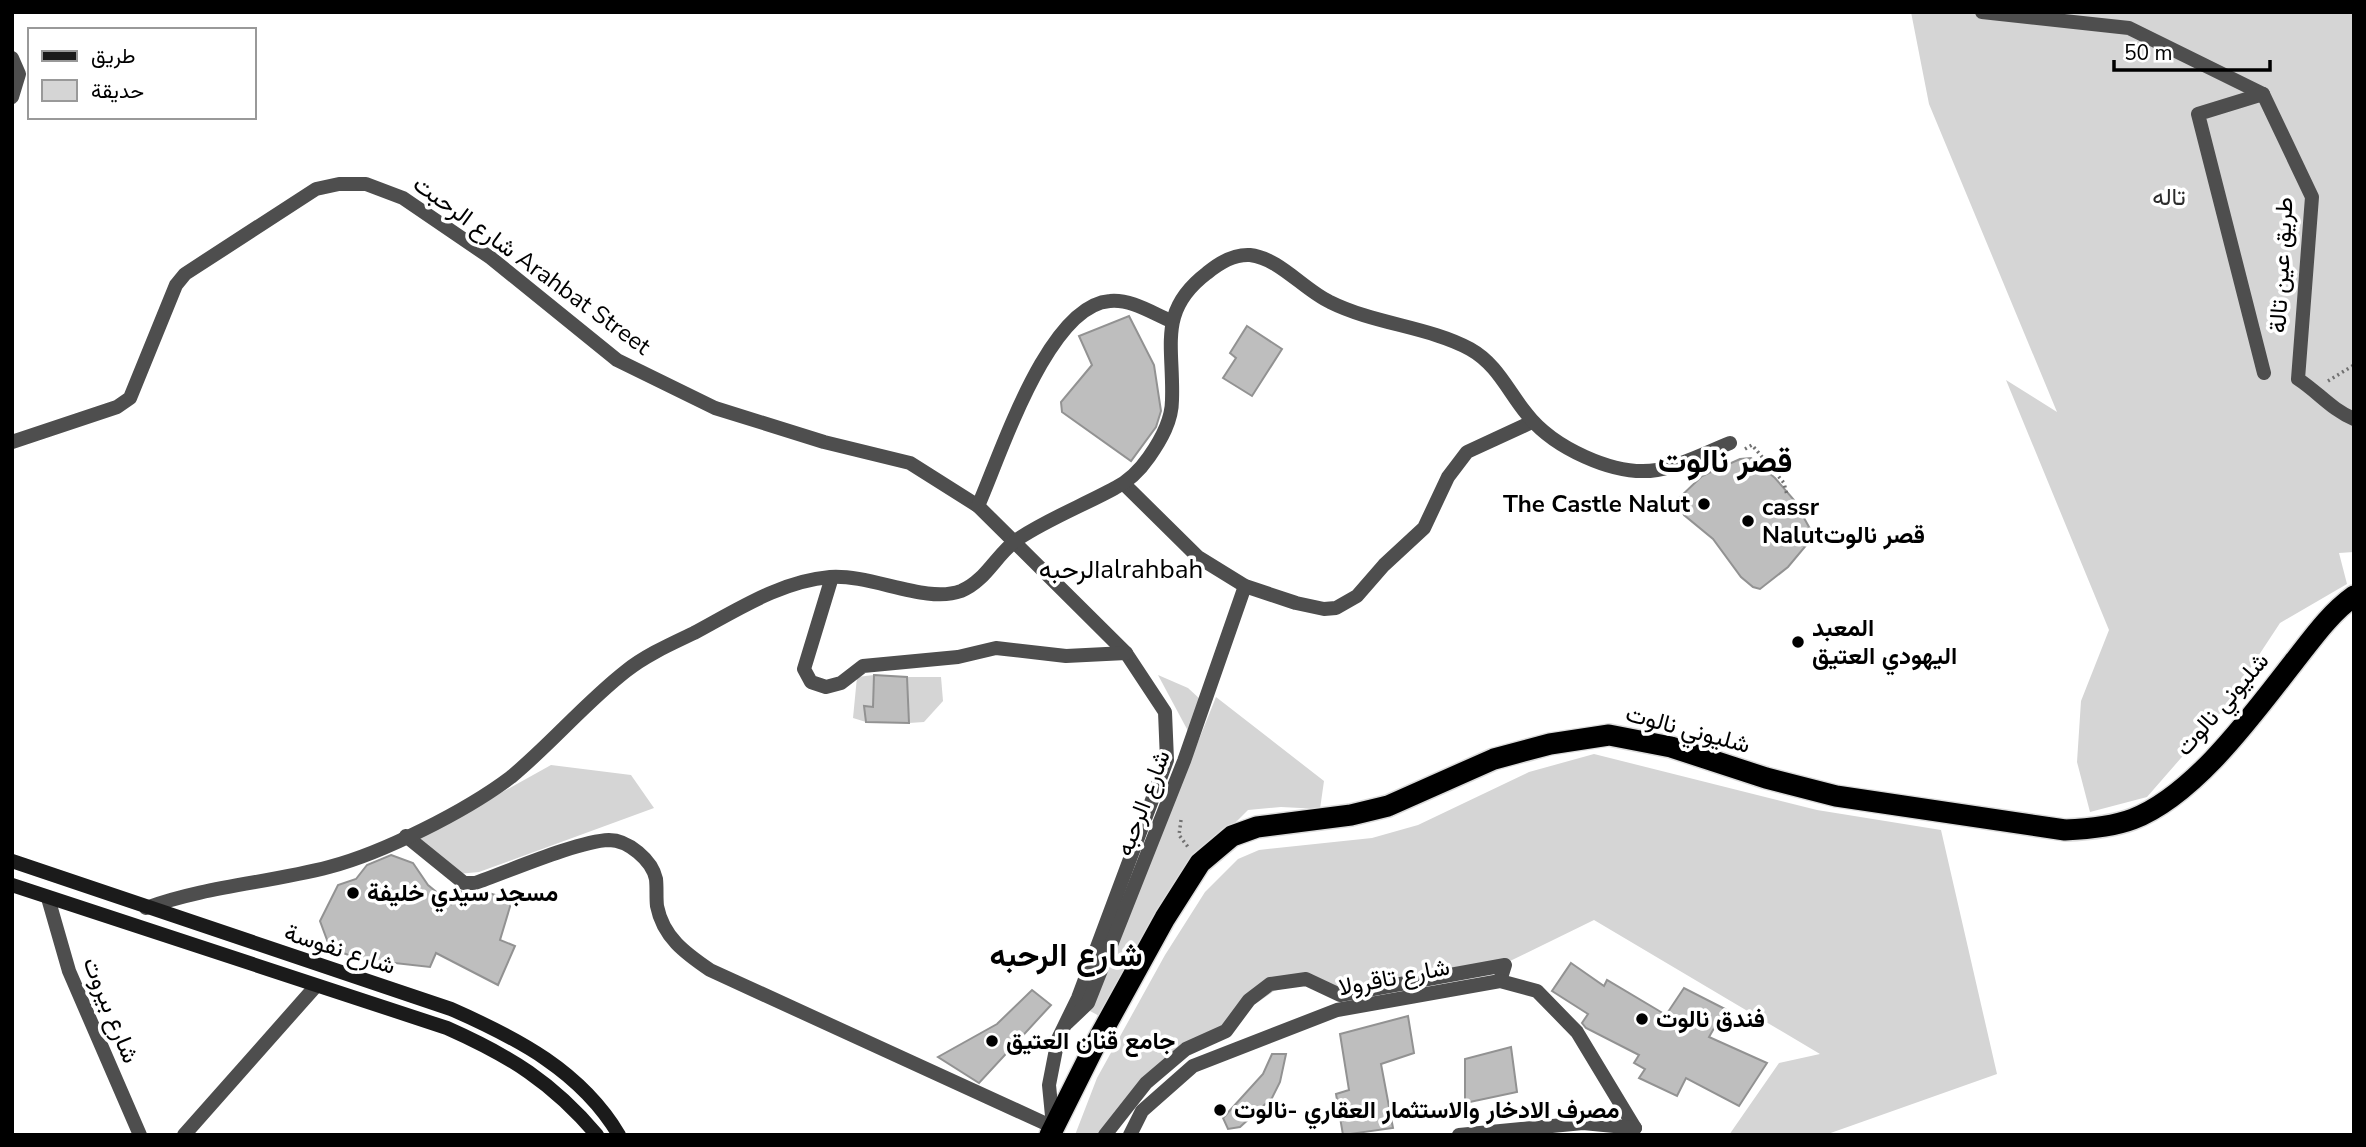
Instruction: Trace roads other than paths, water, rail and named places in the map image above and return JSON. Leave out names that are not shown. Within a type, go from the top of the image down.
[{"type":"highway","name":"شليوني نالوت","points":[[1052,1131],[1165,918],[1200,863],[1232,836],[1257,827],[1351,815],[1388,806],[1494,760],[1550,744],[1609,735],[1671,747],[1766,778],[1836,796],[2065,830],[2096,829],[2135,818],[2174,794],[2213,759],[2328,620],[2354,596]]},
{"type":"main road","name":"شارع نفوسة","points":[[12,861],[451,1009],[503,1032],[571,1076],[610,1119],[619,1135]]},
{"type":"main road","name":"شارع نفوسة","points":[[12,885],[447,1028],[496,1049],[537,1075],[597,1135]]},
{"type":"street","points":[[1982,12],[2129,28],[2263,94]]},
{"type":"street","points":[[12,58],[19,74],[12,97]]},
{"type":"street","name":"طريق عين تالة","points":[[2264,373],[2198,114],[2263,94],[2312,197],[2298,379],[2315,390],[2339,413],[2354,419]]},
{"type":"street","name":"شارع الرحبت Arahbat Street","points":[[12,442],[117,407],[130,398],[176,285],[186,274],[316,189],[339,184],[366,184],[403,198],[491,258],[617,360],[715,408],[824,442],[910,463],[978,506],[1126,653],[1165,712],[1167,760],[1078,998],[1063,1026],[1049,1085],[1052,1131]]},
{"type":"street","points":[[146,908],[221,886],[329,867],[406,836],[494,790],[512,777],[628,669],[779,589],[832,577],[855,578],[948,594],[964,590],[978,581],[1016,541],[1124,484],[1142,467],[1166,429],[1172,404],[1169,347],[1171,321],[1180,301],[1193,284],[1216,265],[1234,257],[1250,255],[1267,260],[1304,288],[1348,311],[1471,349],[1490,364],[1532,422],[1583,457],[1644,472],[1662,470],[1730,443]]},
{"type":"street","points":[[978,506],[1045,355],[1079,312],[1101,303],[1124,301],[1171,321]]},
{"type":"street","points":[[1124,484],[1198,557],[1245,586],[1273,597],[1324,609],[1347,603],[1424,528],[1448,477],[1467,452],[1532,422]]},
{"type":"street","points":[[832,577],[804,668],[806,676],[818,686],[834,686],[863,666],[958,657],[996,648],[1066,656],[1126,653]]},
{"type":"street","name":"شارع الرحبه","points":[[1063,1026],[1088,1003],[1184,761],[1245,586]]},
{"type":"street","points":[[406,836],[464,883],[475,883],[587,844],[610,840],[628,846],[647,860],[656,878],[660,921],[671,938],[693,959],[1052,1131]]},
{"type":"street","name":"شارع بيروت","points":[[48,898],[69,971],[140,1135]]},
{"type":"street","points":[[1105,1135],[1146,1083],[1186,1049],[1226,1031],[1249,1000],[1270,984],[1306,979],[1340,995],[1506,965],[1500,981]]},
{"type":"street","name":"شارع تاقرولا","points":[[1130,1135],[1142,1111],[1192,1066],[1337,1010],[1500,981],[1537,991],[1577,1032],[1635,1131]]},
{"type":"street","points":[[184,1135],[316,986]]},
{"type":"street","points":[[1459,1135],[1583,1123],[1635,1131]]},
{"type":"place","name":"The Castle Nalut","points":[[1704,504]]},
{"type":"place","name":"cassr Nalutقصر نالوت","points":[[1748,521]]},
{"type":"place","name":"المعبد اليهودي العتيق","points":[[1798,642]]},
{"type":"place","name":"مسجد سيدي خليفة","points":[[353,893]]},
{"type":"place","name":"فندق نالوت","points":[[1642,1019]]},
{"type":"place","name":"جامع قنان العتيق","points":[[992,1041]]},
{"type":"place","name":"مصرف الادخار والاستثمار العقاري -نالوت","points":[[1220,1110]]},
{"type":"district","name":"قصر نالوت","points":[[1725,461]]},
{"type":"district","name":"الرحبهalrahbah","points":[[1121,569]]},
{"type":"district","name":"شارع الرحبه","points":[[1066,955]]},
{"type":"park label","name":"تاله","points":[[2169,197]]}]
